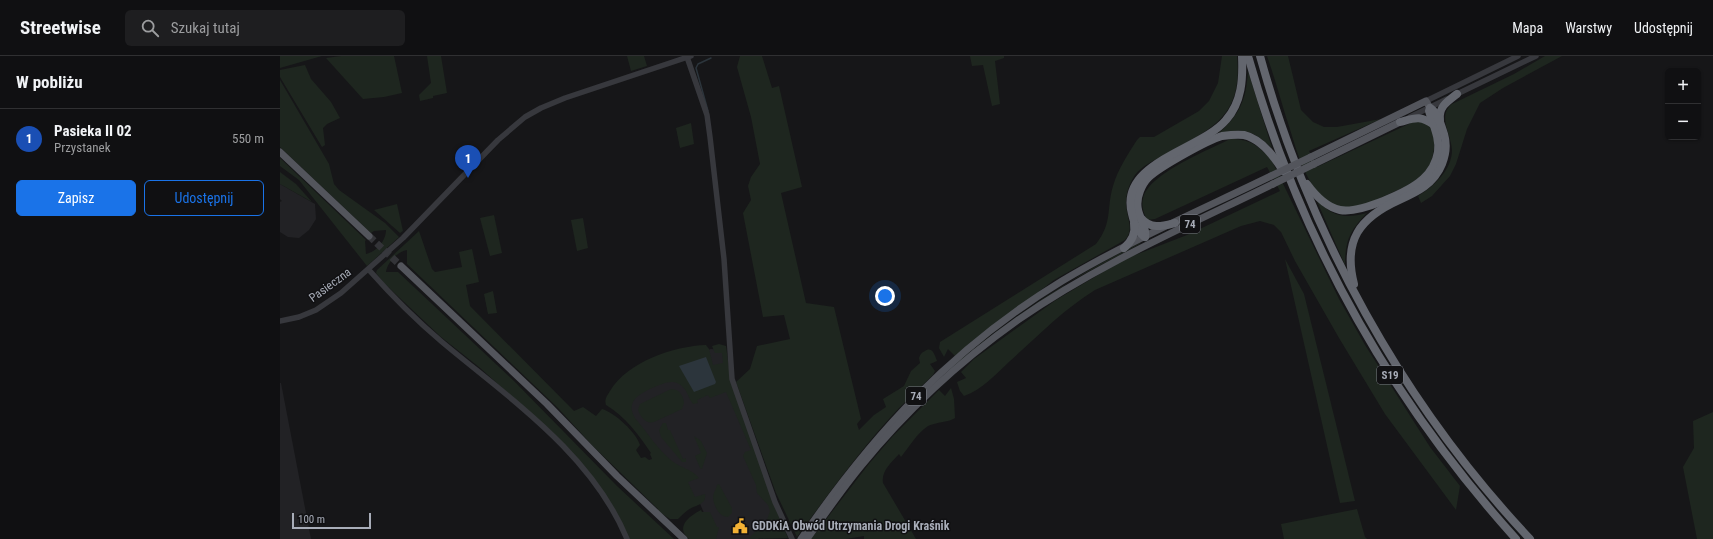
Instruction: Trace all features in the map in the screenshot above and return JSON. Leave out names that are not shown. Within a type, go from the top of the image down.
[{"type":"highway","points":[[1147,241],[1146,233],[1136,218],[1131,200],[1134,187],[1142,174],[1156,163],[1209,135],[1223,124],[1231,113],[1241,88],[1242,56]]},
{"type":"highway","name":"S19","points":[[1248,56],[1263,105],[1295,192],[1313,234],[1346,300],[1387,370],[1446,456],[1484,503],[1516,539]]},
{"type":"highway","name":"S19","points":[[1260,56],[1274,103],[1300,174],[1324,230],[1357,298],[1401,372],[1445,435],[1489,492],[1530,539]]},
{"type":"highway","points":[[1300,174],[1314,193],[1333,208],[1352,211],[1368,207],[1417,184],[1428,174],[1435,163],[1438,152],[1437,123],[1443,105],[1457,94]]},
{"type":"highway","points":[[1357,298],[1350,259],[1354,238],[1362,225],[1374,213],[1424,188],[1436,176],[1441,167],[1446,151],[1446,141],[1429,111],[1428,104]]},
{"type":"highway","points":[[1400,122],[1423,118],[1437,123]]},
{"type":"highway","points":[[1124,248],[1132,239],[1134,234],[1139,195],[1148,178],[1173,161],[1212,141],[1230,135],[1238,134],[1252,138],[1264,146],[1277,162],[1295,192]]},
{"type":"highway","points":[[1136,218],[1154,227],[1176,222]]},
{"type":"main road","name":"74","points":[[807,539],[853,476],[881,443],[924,398],[961,364],[1018,320],[1176,222],[1311,156],[1428,104]]},
{"type":"main road","name":"74","points":[[801,539],[822,508],[864,453],[901,412],[939,374],[991,331],[1026,305],[1080,271],[1124,248],[1147,241],[1274,184],[1400,122]]},
{"type":"main road","points":[[280,152],[369,236]]},
{"type":"main road","points":[[401,266],[552,409],[617,476],[684,539]]},
{"type":"street","points":[[1400,122],[1428,104],[1518,56]]},
{"type":"street","points":[[1428,104],[1457,94],[1536,56]]},
{"type":"street","points":[[689,57],[707,115],[710,137],[724,259],[732,378],[775,502],[792,539]]},
{"type":"street","name":"Pasieczna","points":[[280,321],[299,317],[323,306],[341,294],[418,224],[498,140],[526,117],[541,108],[565,98],[689,57]]},
{"type":"street","points":[[369,270],[389,292],[434,335],[485,376],[560,443],[603,495],[627,539]]},
{"type":"shaded area","points":[[280,56],[322,56],[280,68]]},
{"type":"shaded area","points":[[341,56],[394,56],[402,93],[384,97],[363,99],[326,58]]},
{"type":"shaded area","points":[[427,56],[441,56],[447,93],[420,101],[419,95],[431,83]]},
{"type":"shaded area","points":[[627,56],[644,56],[647,66],[631,71]]},
{"type":"shaded area","points":[[740,56],[762,56],[772,88],[779,86],[802,187],[781,193],[806,303],[834,307],[861,419],[857,424],[859,430],[874,415],[886,407],[883,399],[904,386],[911,371],[920,363],[919,358],[922,353],[927,350],[931,350],[937,361],[930,364],[935,371],[933,375],[899,408],[864,448],[797,537],[776,493],[736,382],[750,369],[757,346],[790,339],[784,315],[763,317],[743,213],[751,200],[748,186],[751,177],[760,164],[751,117],[737,67]]},
{"type":"shaded area","points":[[970,56],[1004,56],[1004,58],[995,61],[1000,104],[992,106],[983,65],[972,66]]},
{"type":"shaded area","points":[[1222,56],[1237,56],[1235,94],[1229,108],[1220,120],[1208,129],[1195,138],[1148,164],[1135,175],[1127,196],[1126,208],[1130,227],[1128,236],[1125,240],[1054,280],[955,356],[948,349],[944,357],[939,348],[940,342],[1096,244],[1105,229],[1115,180],[1137,140],[1140,137],[1154,137],[1199,111],[1209,101],[1218,83]]},
{"type":"shaded area","points":[[1267,56],[1288,56],[1301,110],[1313,122],[1324,127],[1337,127],[1381,119],[1309,151],[1317,167],[1413,122],[1422,122],[1428,125],[1434,136],[1434,151],[1427,169],[1411,183],[1366,204],[1347,208],[1329,202],[1313,185],[1302,164]]},
{"type":"shaded area","points":[[1545,56],[1562,56],[1503,88],[1480,103],[1467,129],[1456,164],[1450,176],[1432,196],[1421,203],[1418,196],[1441,177],[1449,164],[1452,150],[1445,119],[1448,109],[1452,104],[1514,74]]},
{"type":"shaded area","points":[[305,65],[311,79],[331,102],[340,118],[327,124],[323,128],[325,145],[322,147],[280,77],[280,70]]},
{"type":"shaded area","points":[[1248,71],[1272,148],[1258,137],[1247,132],[1235,131],[1218,134],[1226,127],[1237,113],[1246,91]]},
{"type":"shaded area","points":[[280,80],[329,164],[334,184],[339,190],[385,223],[399,237],[367,266],[299,180],[280,166],[280,158],[366,240],[366,254],[370,253],[380,245],[386,234],[386,230],[374,231],[371,233],[280,147]]},
{"type":"shaded area","points":[[691,123],[694,144],[680,148],[676,128]]},
{"type":"shaded area","points":[[1230,139],[1243,140],[1253,144],[1271,159],[1339,299],[1365,345],[1430,447],[1460,486],[1456,510],[1385,414],[1295,261],[1281,232],[1274,225],[1260,221],[1241,226],[1095,290],[1062,314],[977,390],[964,396],[960,391],[957,382],[966,378],[961,372],[974,359],[1056,300],[1125,259],[1187,235],[1280,191],[1267,167],[1155,219],[1147,220],[1142,202],[1147,190],[1155,181],[1194,156]]},
{"type":"shaded area","points":[[280,172],[296,184],[312,202],[280,184]]},
{"type":"shaded area","points":[[280,184],[315,204],[316,219],[309,230],[299,238],[288,237],[280,232],[280,202],[282,201],[280,199]]},
{"type":"shaded area","points":[[1316,199],[1327,210],[1339,215],[1352,216],[1367,213],[1356,225],[1347,242],[1345,265]]},
{"type":"shaded area","points":[[397,204],[403,231],[400,233],[374,210]]},
{"type":"shaded area","points":[[494,215],[502,253],[490,256],[480,218]]},
{"type":"shaded area","points":[[583,218],[588,248],[577,251],[571,220]]},
{"type":"shaded area","points":[[419,231],[432,269],[435,272],[462,267],[459,252],[472,249],[479,282],[466,285],[470,306],[574,411],[583,407],[596,416],[602,409],[613,414],[619,419],[630,429],[638,440],[640,445],[636,450],[641,458],[645,457],[649,460],[652,459],[651,453],[626,420],[606,405],[605,401],[610,391],[618,381],[639,364],[666,352],[693,346],[706,345],[709,349],[713,365],[723,363],[722,353],[715,353],[712,346],[719,344],[726,346],[731,382],[775,507],[788,538],[748,539],[767,520],[770,511],[768,505],[757,493],[756,485],[743,456],[745,452],[751,450],[726,392],[710,398],[708,395],[697,400],[698,403],[693,404],[682,386],[669,382],[642,393],[633,403],[632,412],[635,418],[662,452],[675,463],[699,478],[688,482],[695,497],[705,494],[705,498],[702,503],[688,510],[678,519],[670,519],[658,511],[658,509],[592,445],[558,408],[407,264],[407,250],[397,255],[388,265],[386,272],[398,272],[514,381],[617,486],[674,539],[629,539],[614,509],[557,437],[479,367],[441,337],[384,283],[376,273],[377,270]]},
{"type":"shaded area","points":[[1140,243],[1140,244],[1072,280],[1114,256]]},
{"type":"shaded area","points":[[1285,259],[1304,294],[1355,501],[1340,503]]},
{"type":"shaded area","points":[[1068,283],[951,371],[950,368],[995,332]]},
{"type":"shaded area","points":[[493,291],[497,313],[488,314],[484,294]]},
{"type":"shaded area","points":[[711,349],[723,350],[730,382],[778,518],[758,539],[707,539],[704,513],[698,499],[693,499],[626,416],[646,367]]},
{"type":"shaded area","points":[[706,357],[716,382],[715,384],[694,392],[679,366]]},
{"type":"shaded area","points":[[281,383],[311,539],[280,539]]},
{"type":"shaded area","points":[[951,388],[954,399],[955,418],[928,426],[924,429],[901,457],[899,454],[890,464],[885,471],[883,479],[883,483],[916,539],[864,539],[864,536],[846,539],[811,539],[868,465],[892,437],[939,390],[945,396]]},
{"type":"shaded area","points":[[671,389],[678,391],[682,395],[684,403],[682,409],[654,422],[644,420],[638,410],[640,404]]},
{"type":"shaded area","points":[[1713,412],[1713,539],[1697,539],[1683,467],[1694,448],[1693,421]]},
{"type":"shaded area","points":[[663,423],[666,423],[683,459],[686,458],[686,462],[682,462],[661,437],[659,430]]},
{"type":"shaded area","points":[[694,436],[701,441],[707,453],[702,469],[700,468],[695,456],[701,453]]},
{"type":"shaded area","points":[[719,484],[732,508],[732,513],[728,517],[722,515],[716,508],[713,498],[717,485]]},
{"type":"shaded area","points":[[1357,509],[1365,537],[1367,539],[1284,539],[1281,524]]},
{"type":"shaded area","points":[[701,510],[702,512],[710,512],[717,527],[719,527],[716,539],[689,539],[685,535],[683,526],[685,522],[692,515]]},
{"type":"waterway","points":[[708,111],[696,68],[698,64],[711,58]]},
{"type":"tunnel","points":[[369,236],[401,266]]},
{"type":"place","name":"Pasieka II 02","points":[[468,178]]},
{"type":"place","name":"GDDKiA Obwód Utrzymania Drogi Kraśnik","points":[[740,526]]}]
